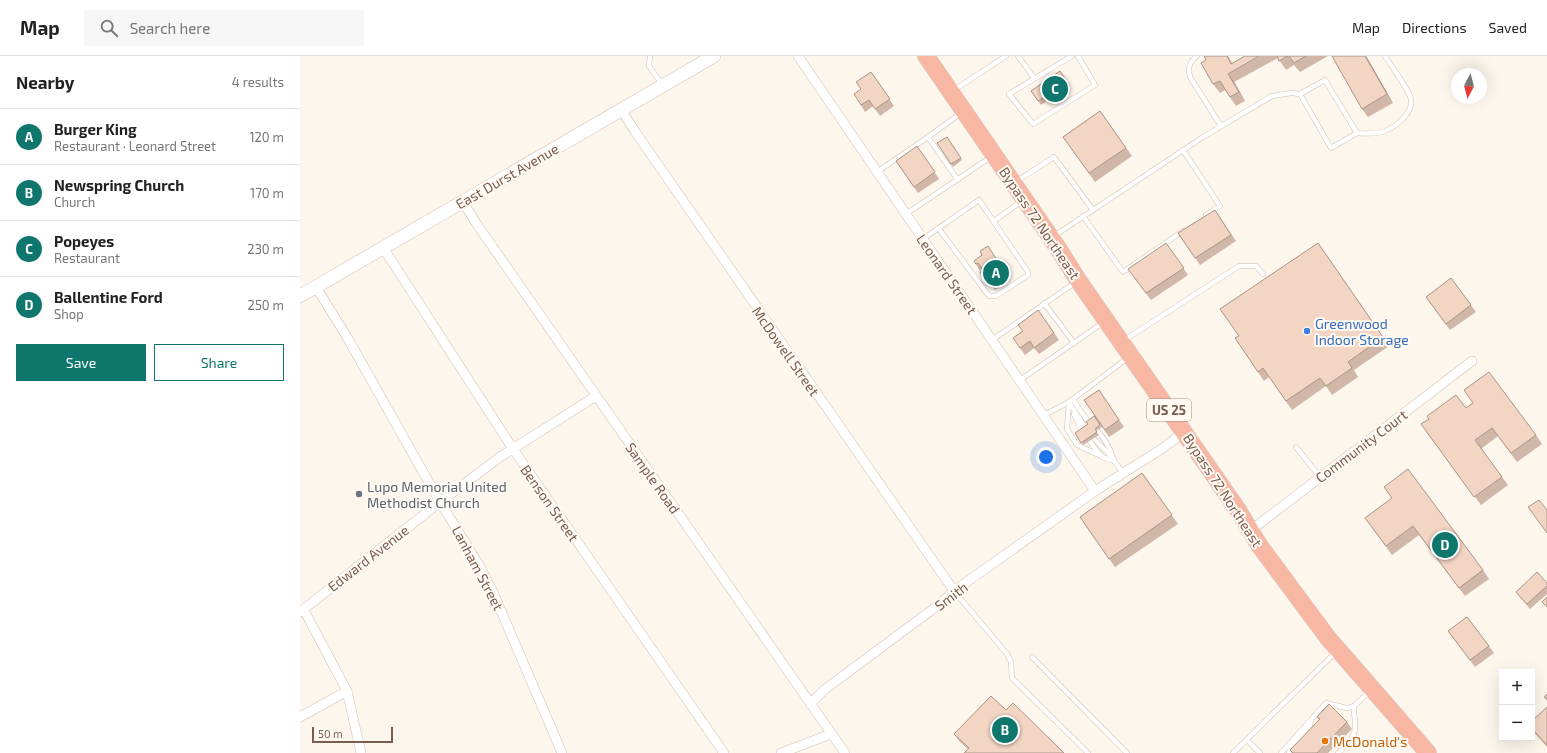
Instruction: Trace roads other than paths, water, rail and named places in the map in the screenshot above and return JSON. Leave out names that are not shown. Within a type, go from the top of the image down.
[{"type":"highway","name":"Bypass 72 Northeast","points":[[926,56],[1051,238],[1078,280],[1127,348],[1238,510],[1258,546],[1338,650],[1428,753]]},
{"type":"street","name":"East Durst Avenue","points":[[300,296],[384,249],[621,109],[714,56]]},
{"type":"street","name":"Leonard Street","points":[[798,56],[1095,491]]},
{"type":"street","name":"McDowell Street","points":[[621,109],[638,137],[954,591]]},
{"type":"street","name":"Sample Road","points":[[464,202],[480,229],[845,753]]},
{"type":"street","name":"Benson Street","points":[[384,249],[513,449],[724,753]]},
{"type":"street","name":"Lanham Street","points":[[316,287],[440,502],[479,565],[492,590],[562,753]]},
{"type":"street","name":"Community Court","points":[[1250,531],[1472,362]]},
{"type":"street","name":"Edward Avenue","points":[[302,611],[440,502],[513,449],[596,396]]},
{"type":"street","name":"Smith","points":[[810,704],[824,690],[937,606],[954,591],[1095,491],[1123,474],[1184,432]]},
{"type":"street","points":[[302,611],[347,691],[361,753]]},
{"type":"street","points":[[300,717],[347,691]]},
{"type":"street","points":[[781,753],[831,734]]},
{"type":"lane","points":[[650,56],[649,66],[663,86]]},
{"type":"lane","points":[[950,92],[1006,56]]},
{"type":"lane","points":[[1018,56],[1034,78]]},
{"type":"lane","points":[[1072,56],[1010,94],[1033,124],[1095,85],[1078,56]]},
{"type":"lane","points":[[1197,56],[1190,62],[1188,70],[1190,77],[1221,126]]},
{"type":"lane","points":[[1300,94],[1331,148],[1357,133],[1371,134],[1386,130],[1404,118],[1410,108],[1411,97],[1385,56]]},
{"type":"lane","points":[[1051,238],[1183,150],[1272,96],[1291,93],[1300,94],[1325,80],[1357,133]]},
{"type":"lane","points":[[877,172],[964,111]]},
{"type":"lane","points":[[928,137],[958,180]]},
{"type":"lane","points":[[1183,150],[1220,206],[1201,218]]},
{"type":"lane","points":[[906,214],[994,155]]},
{"type":"lane","points":[[1013,183],[1054,157],[1093,210]]},
{"type":"lane","points":[[923,239],[979,200],[1028,272],[1028,276],[996,296],[989,296],[939,229]]},
{"type":"lane","points":[[994,221],[1025,200]]},
{"type":"lane","points":[[1083,216],[1123,272],[1190,227]]},
{"type":"lane","points":[[1044,415],[1071,401],[1104,376],[1127,348],[1239,266],[1256,266],[1262,274]]},
{"type":"lane","points":[[992,340],[1078,280]]},
{"type":"lane","points":[[1044,303],[1074,343]]},
{"type":"lane","points":[[1020,380],[1106,320]]},
{"type":"lane","points":[[1071,401],[1086,429]]},
{"type":"lane","points":[[1071,401],[1082,432],[1102,456]]},
{"type":"lane","points":[[1071,401],[1066,429],[1077,445],[1114,461]]},
{"type":"lane","points":[[1071,401],[1098,430],[1110,449],[1114,461]]},
{"type":"lane","points":[[1093,438],[1110,455],[1123,474]]},
{"type":"lane","points":[[1296,446],[1320,477]]},
{"type":"lane","points":[[954,591],[1006,654],[1011,662],[1012,678],[1088,753]]},
{"type":"lane","points":[[1233,753],[1338,650]]},
{"type":"lane","points":[[1032,657],[1127,753]]},
{"type":"lane","points":[[1280,753],[1326,703],[1347,708],[1354,706],[1372,689]]},
{"type":"lane","points":[[1338,753],[1353,737],[1356,729],[1353,713],[1354,706]]},
{"type":"lane","points":[[1289,753],[1290,749],[1309,728],[1312,718]]},
{"type":"lane","points":[[1246,740],[1260,753]]},
{"type":"place","name":"Popeyes","points":[[1055,89]]},
{"type":"place","name":"Burger King","points":[[996,273]]},
{"type":"place","name":"Greenwood Indoor Storage","points":[[1307,331]]},
{"type":"place","name":"Lupo Memorial United Methodist Church","points":[[359,494]]},
{"type":"place","name":"Ballentine Ford","points":[[1445,545]]},
{"type":"place","name":"Newspring Church","points":[[1005,730]]},
{"type":"place","name":"McDonald's","points":[[1325,741]]}]
